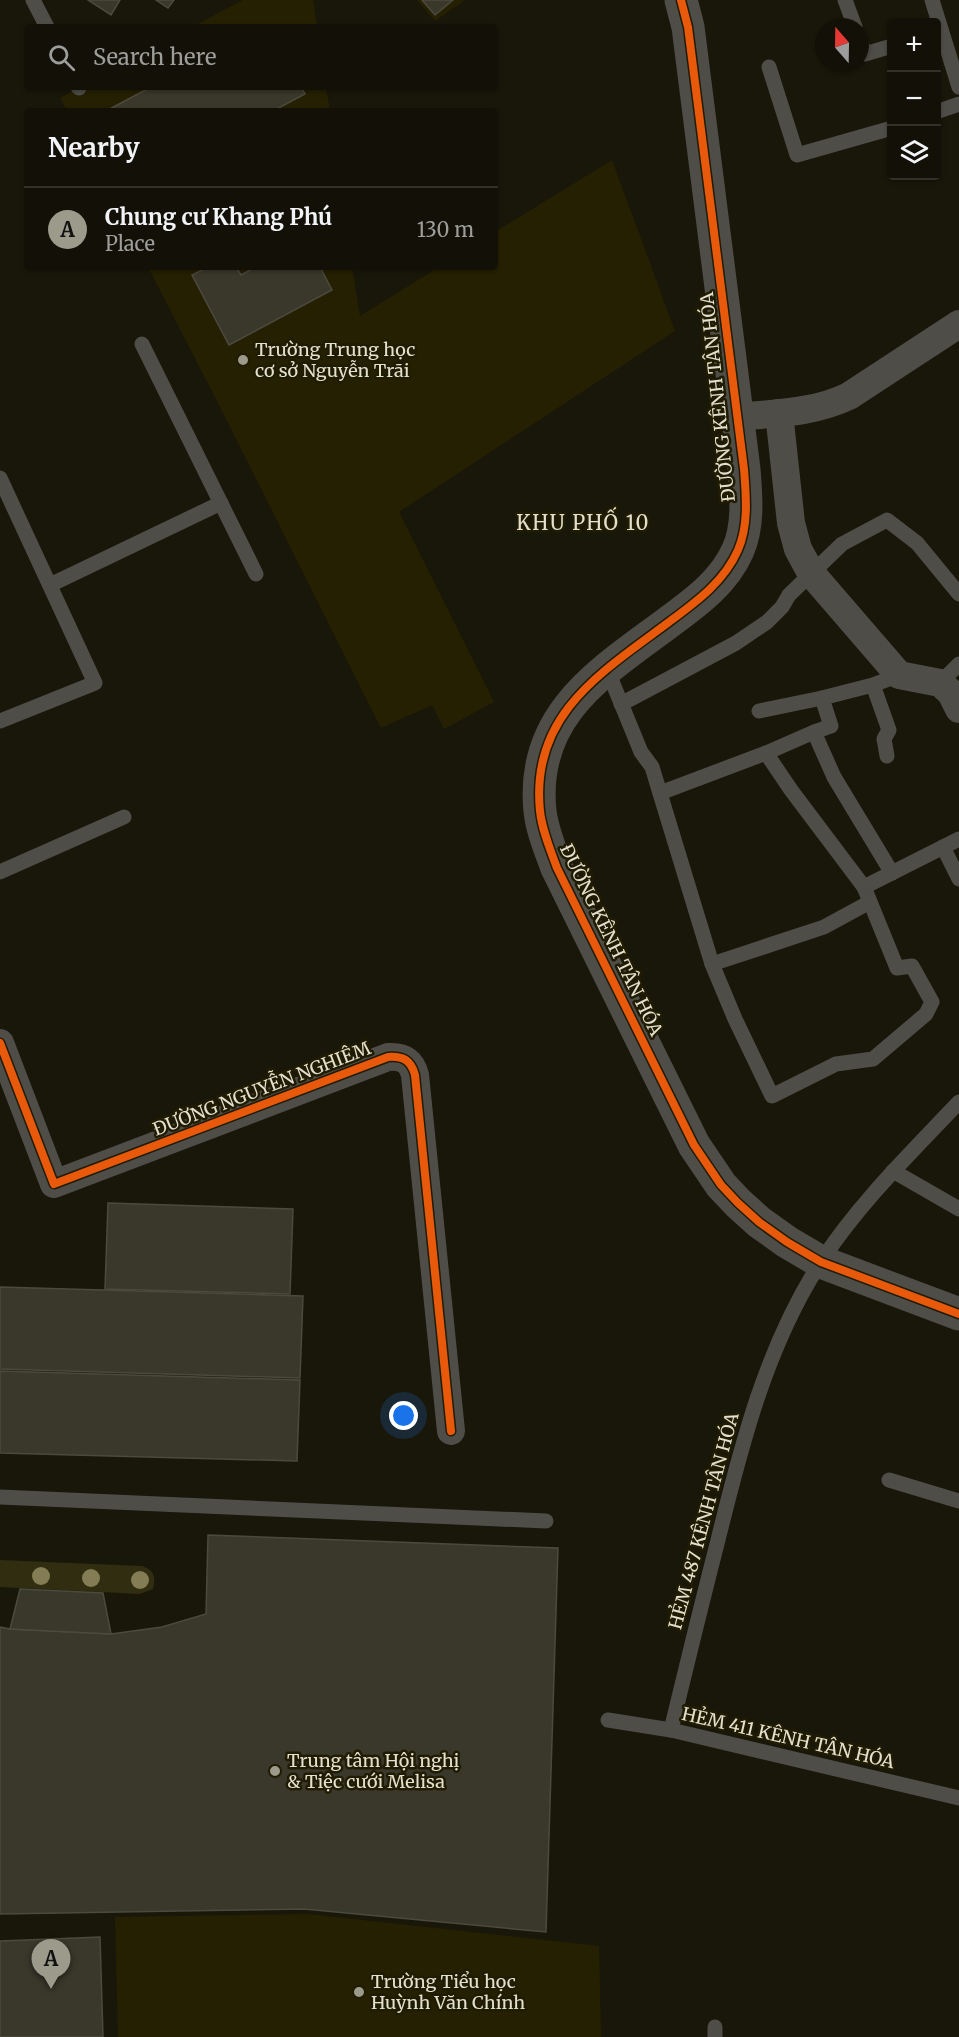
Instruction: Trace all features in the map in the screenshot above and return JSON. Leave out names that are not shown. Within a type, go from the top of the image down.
[{"type":"street","name":"ĐƯỜNG KÊNH TÂN HÓA","points":[[681,0],[688,27],[738,417],[746,500],[743,531],[738,549],[712,588],[606,669],[569,704],[545,756],[540,784],[540,811],[557,868],[694,1145],[721,1185],[759,1222],[821,1262],[959,1314]]},
{"type":"street","points":[[738,417],[807,410],[835,403],[956,332]]},
{"type":"street","points":[[779,413],[793,537],[803,561],[886,680],[949,673],[951,693],[959,709]]},
{"type":"street","name":"ĐƯỜNG NGUYỄN NGHIÊM","points":[[0,1043],[54,1184],[388,1057],[398,1056],[406,1060],[412,1066],[415,1075],[451,1431]]},
{"type":"lane","points":[[845,0],[852,18]]},
{"type":"lane","points":[[932,0],[936,18]]},
{"type":"lane","points":[[38,3],[46,24]]},
{"type":"lane","points":[[941,38],[958,83]]},
{"type":"lane","points":[[869,53],[887,47]]},
{"type":"lane","points":[[769,67],[797,155],[887,129]]},
{"type":"lane","points":[[941,110],[959,104]]},
{"type":"lane","points":[[142,344],[256,574]]},
{"type":"lane","points":[[0,478],[95,683],[0,721]]},
{"type":"lane","points":[[50,585],[221,503]]},
{"type":"lane","points":[[621,704],[736,643],[767,622],[811,573],[842,544],[887,520],[917,543],[959,594]]},
{"type":"lane","points":[[606,669],[641,752],[652,767],[712,964],[735,1019],[772,1096],[836,1064],[873,1059],[926,1014],[932,1002],[912,966],[897,968],[864,887],[766,753]]},
{"type":"lane","points":[[759,711],[822,699],[886,680],[889,730],[884,739],[887,756]]},
{"type":"lane","points":[[660,793],[831,726],[822,699]]},
{"type":"lane","points":[[814,732],[834,777],[892,873]]},
{"type":"lane","points":[[0,872],[124,817]]},
{"type":"lane","points":[[864,887],[959,839]]},
{"type":"lane","points":[[943,847],[959,879]]},
{"type":"lane","points":[[712,964],[824,927],[870,902]]},
{"type":"lane","name":"HẺM 487 KÊNH TÂN HÓA","points":[[671,1730],[740,1447],[763,1381],[790,1316],[821,1262],[851,1219],[959,1102]]},
{"type":"lane","points":[[893,1171],[959,1209]]},
{"type":"lane","points":[[889,1480],[959,1502]]},
{"type":"lane","points":[[0,1497],[546,1521]]},
{"type":"lane","name":"HẺM 411 KÊNH TÂN HÓA","points":[[608,1720],[671,1730],[959,1798]]},
{"type":"shaded area","points":[[243,0],[313,0],[317,24],[198,24]]},
{"type":"shaded area","points":[[417,0],[465,0],[435,21]]},
{"type":"shaded area","points":[[75,90],[326,90],[330,108],[65,108],[60,98]]},
{"type":"shaded area","points":[[612,160],[675,331],[399,512],[494,702],[444,729],[432,705],[381,728],[150,270],[352,270],[360,316],[434,270],[498,270],[498,230]]},
{"type":"shaded area","points":[[0,1560],[142,1566],[152,1572],[154,1585],[153,1589],[140,1594],[0,1587]]},
{"type":"shaded area","name":"Trường Tiểu học Huỳnh Văn Chính","points":[[308,1914],[599,1946],[601,2037],[118,2037],[115,1917]]},
{"type":"building","points":[[88,0],[120,0],[111,15]]},
{"type":"building","points":[[156,0],[174,0],[168,8]]},
{"type":"building","points":[[422,0],[453,0],[435,15]]},
{"type":"building","points":[[145,90],[303,90],[305,94],[279,108],[112,108]]},
{"type":"building","points":[[202,270],[238,270],[241,275],[250,270],[322,270],[332,290],[229,345],[192,275]]},
{"type":"building","points":[[108,1203],[293,1209],[290,1294],[105,1289]]},
{"type":"building","points":[[0,1287],[303,1296],[300,1378],[0,1369]]},
{"type":"building","points":[[0,1371],[300,1380],[297,1461],[0,1453]]},
{"type":"building","name":"Trung tâm Hội nghị & Tiệc cưới Melisa","points":[[208,1535],[558,1548],[546,1932],[304,1909],[0,1914],[0,1627],[111,1634],[162,1627],[206,1614]]},
{"type":"building","points":[[20,1589],[103,1593],[111,1634],[10,1629]]},
{"type":"building","points":[[100,1937],[103,2037],[0,2037],[0,1941]]},
{"type":"cycle path","points":[[681,0],[688,27],[744,469],[746,510],[744,530],[738,550],[717,582],[689,607],[596,678],[559,722],[547,748],[540,777],[540,811],[557,868],[694,1145],[721,1185],[759,1222],[821,1262],[959,1314]]},
{"type":"cycle path","points":[[0,1043],[54,1184],[388,1057],[398,1057],[409,1062],[415,1075],[451,1431]]},
{"type":"place","name":"Trường Trung học cơ sở Nguyễn Trãi","points":[[243,360]]},
{"type":"place","name":"Trung tâm Hội nghị & Tiệc cưới Melisa","points":[[275,1771]]},
{"type":"place","name":"Chung cư Khang Phú","points":[[51,1989]]},
{"type":"place","name":"Trường Tiểu học Huỳnh Văn Chính","points":[[359,1992]]},
{"type":"district","name":"KHU PHỐ 10","points":[[583,523]]}]
